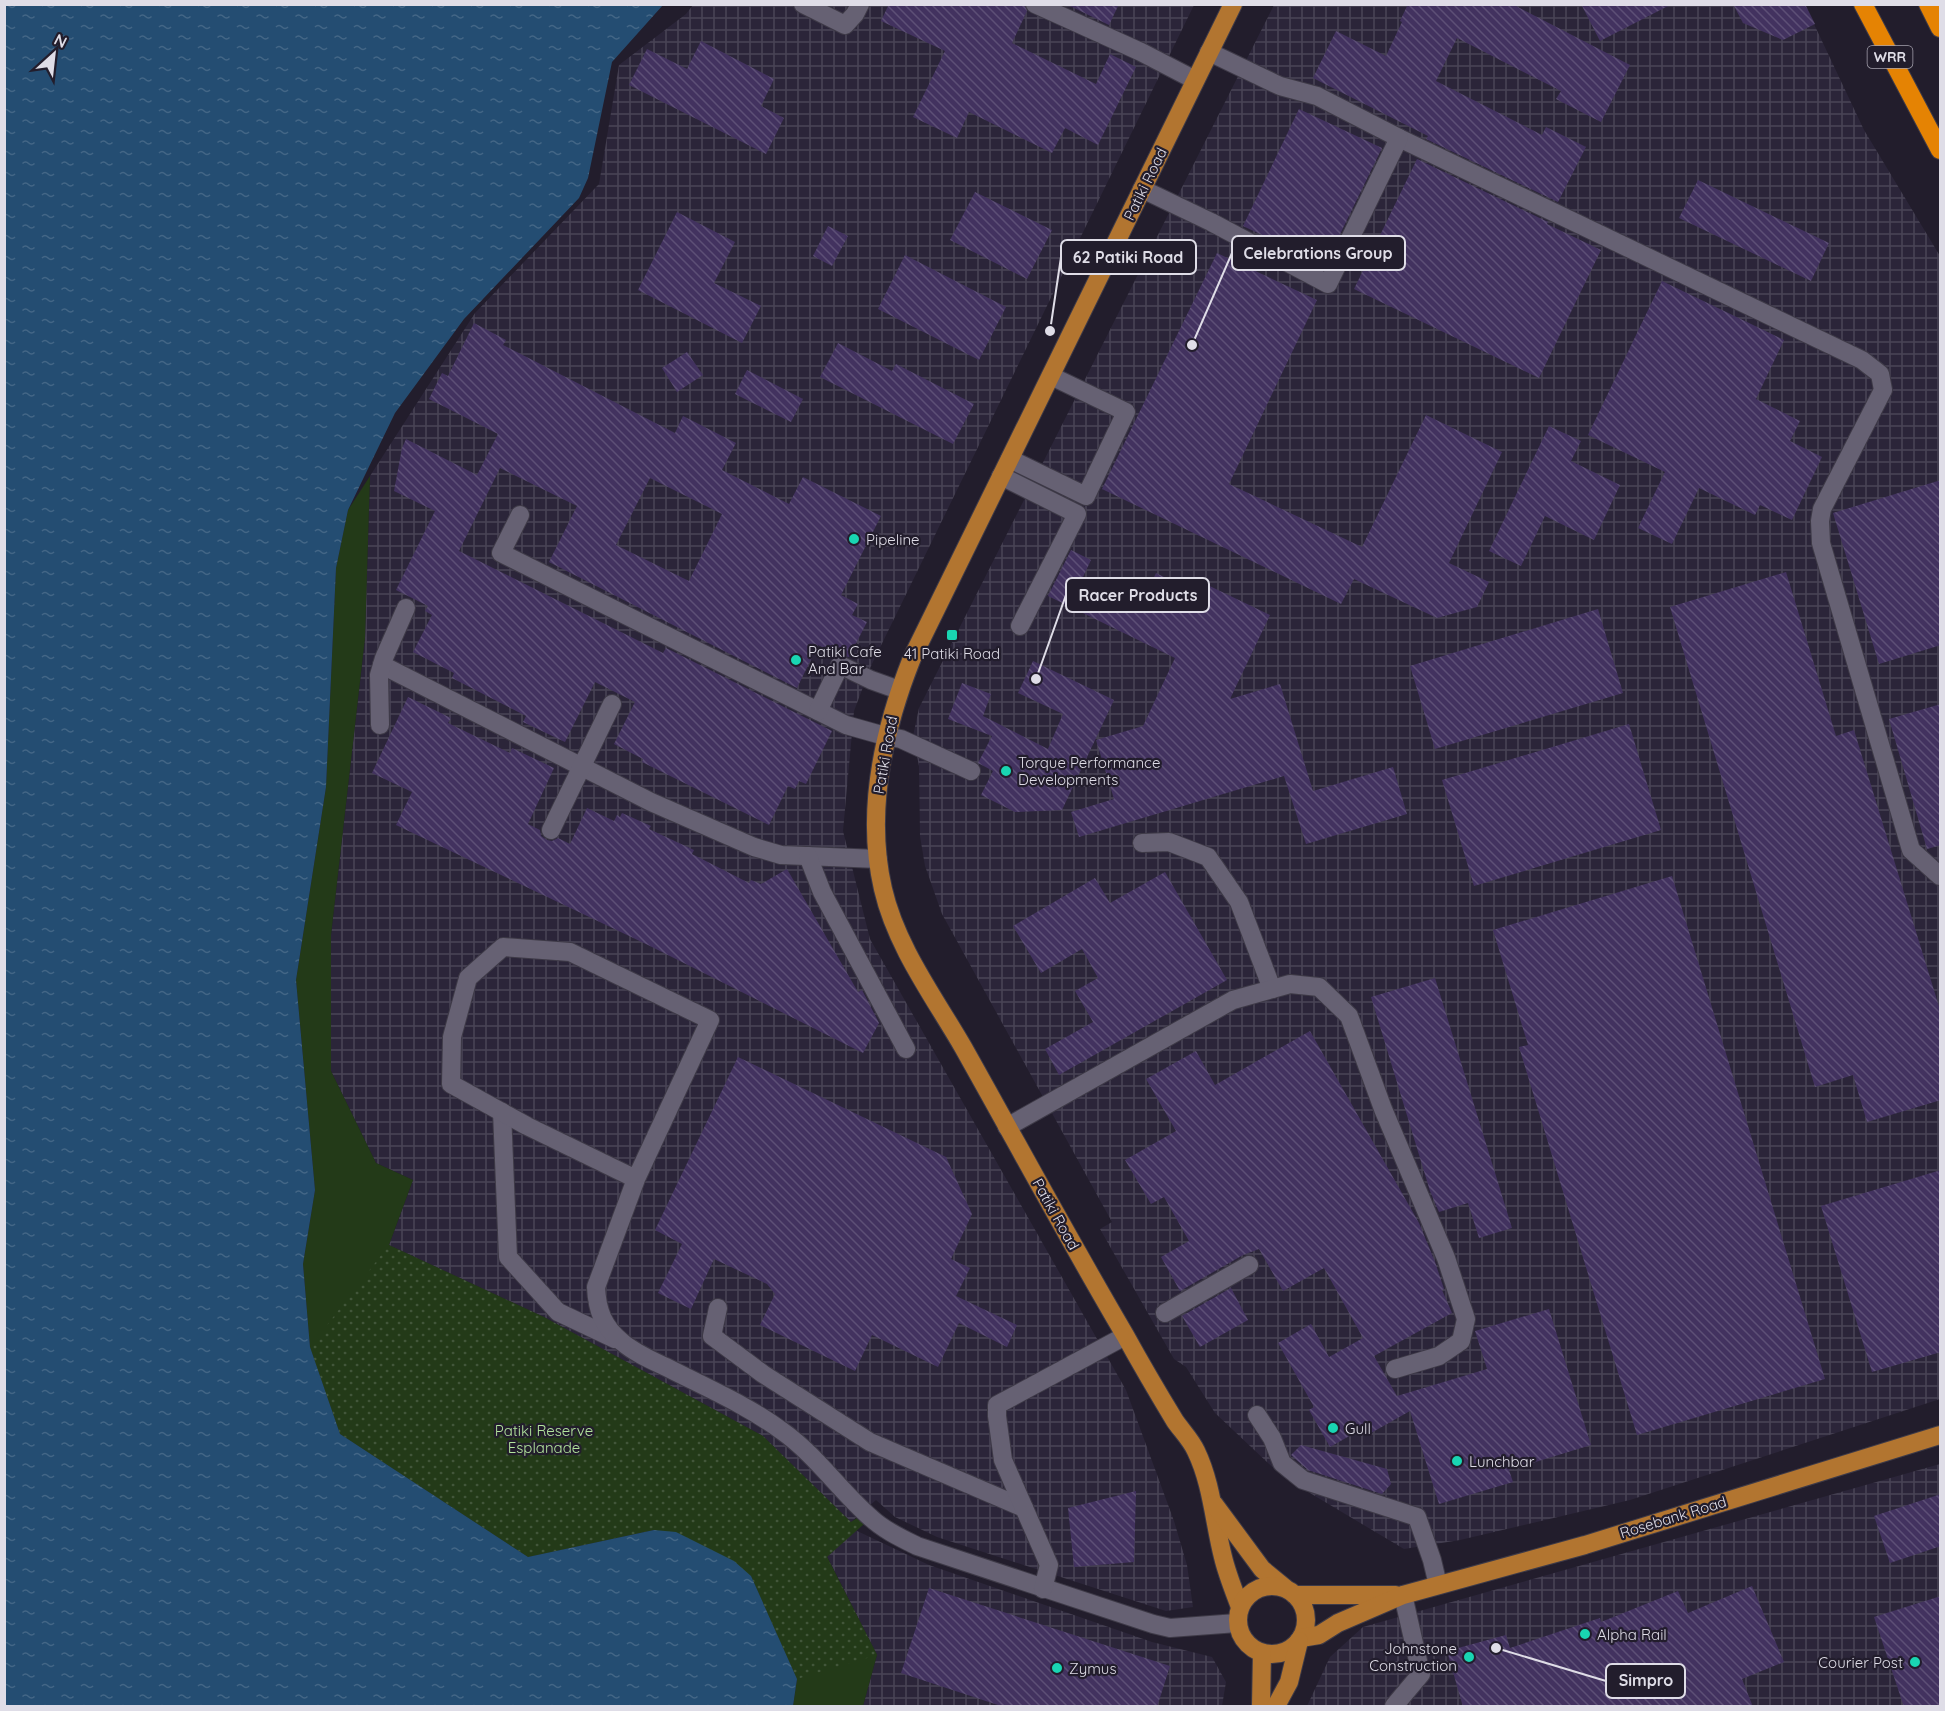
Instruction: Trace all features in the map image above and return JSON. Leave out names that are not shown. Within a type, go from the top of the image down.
[{"type":"highway","name":"WRR","points":[[1863,4],[1941,150]]},
{"type":"highway","points":[[1928,4],[1941,28]]},
{"type":"main road","name":"Patiki Road","points":[[1233,4],[926,628],[899,690],[885,736],[877,789],[878,859],[883,889],[892,920],[1125,1336],[1175,1421],[1196,1450],[1209,1484],[1224,1560],[1239,1615]]},
{"type":"main road","name":"Rosebank Road","points":[[1300,1640],[1319,1635],[1338,1623],[1403,1595],[1585,1545],[1941,1435]]},
{"type":"main road","name":"Patiki Road","points":[[1210,1498],[1262,1569],[1291,1592]]},
{"type":"main road","points":[[1276,1707],[1289,1682],[1300,1640],[1306,1628],[1303,1606],[1291,1592],[1276,1586],[1265,1586],[1254,1590],[1246,1598],[1239,1615],[1247,1644],[1262,1653],[1275,1654],[1288,1650],[1300,1640]]},
{"type":"main road","name":"Rosebank Road","points":[[1291,1592],[1403,1595]]},
{"type":"main road","points":[[1261,1707],[1262,1653]]},
{"type":"lane","points":[[803,4],[845,25],[860,4]]},
{"type":"lane","points":[[1035,4],[1195,80]]},
{"type":"lane","points":[[1209,52],[1280,86],[1317,96],[1398,138],[1862,360],[1880,374],[1883,390],[1822,509],[1821,543],[1911,850],[1941,876]]},
{"type":"lane","points":[[1142,189],[1211,222],[1328,284],[1398,138]]},
{"type":"lane","points":[[1010,459],[1086,496],[1126,412],[1051,376]]},
{"type":"lane","points":[[1001,476],[1077,514],[1020,626]]},
{"type":"lane","points":[[520,515],[501,554],[846,725],[901,739],[971,771]]},
{"type":"lane","points":[[380,725],[379,675],[406,608]]},
{"type":"lane","points":[[382,665],[651,802],[754,847],[781,855],[878,859]]},
{"type":"lane","points":[[818,711],[840,665],[899,690]]},
{"type":"lane","points":[[551,830],[612,704]]},
{"type":"lane","points":[[1142,843],[1169,842],[1208,857],[1239,902],[1272,989]]},
{"type":"lane","points":[[808,856],[822,892],[906,1049]]},
{"type":"lane","points":[[622,1342],[602,1320],[597,1305],[596,1287],[636,1179],[710,1020],[570,952],[503,947],[468,978],[452,1037],[451,1084],[636,1179]]},
{"type":"lane","points":[[1008,1127],[1233,1000],[1290,984],[1319,987],[1349,1016],[1383,1109],[1446,1258],[1466,1319],[1461,1341],[1439,1356],[1395,1369]]},
{"type":"lane","points":[[502,1112],[508,1257],[558,1312],[622,1342],[783,1431],[871,1518],[888,1531],[932,1553],[1170,1628],[1239,1615]]},
{"type":"lane","points":[[1165,1313],[1250,1265]]},
{"type":"lane","points":[[717,1308],[712,1336],[763,1374],[870,1442],[1024,1508]]},
{"type":"lane","points":[[1043,1588],[1049,1565],[1003,1460],[997,1406],[1125,1336]]},
{"type":"lane","points":[[1257,1415],[1272,1438],[1282,1463],[1303,1480],[1418,1517],[1438,1586]]},
{"type":"lane","points":[[1394,1707],[1421,1674],[1403,1595]]},
{"type":"shaded area","points":[[693,5],[1194,5],[871,666],[854,711],[843,831],[870,939],[1126,1390],[1174,1521],[1187,1565],[1193,1607],[1166,1611],[937,1537],[895,1517],[876,1500],[851,1522],[763,1436],[544,1317],[389,1245],[413,1180],[376,1163],[331,1071],[331,935],[365,638],[370,476],[475,313],[599,184],[619,65],[686,14]]},
{"type":"shaded area","points":[[1274,5],[1805,5],[1864,130],[1940,256],[1940,1399],[1630,1500],[1460,1540],[1404,1549],[1283,1477],[1215,1413],[1186,1367],[1174,1359],[1100,1229],[1112,1222],[942,914],[925,866],[920,836],[919,766],[913,736],[919,708]]},
{"type":"shaded area","points":[[1940,1464],[1940,1706],[1307,1706],[1330,1657],[1363,1627]]},
{"type":"shaded area","points":[[855,1530],[929,1565],[1152,1642],[1212,1657],[1226,1682],[1222,1706],[863,1706],[877,1655],[827,1556]]},
{"type":"green space","name":"Patiki Reserve Esplanade","points":[[370,476],[365,638],[331,935],[331,1071],[376,1163],[413,1180],[389,1245],[395,1278],[827,1557],[877,1655],[863,1706],[793,1706],[797,1679],[751,1576],[734,1561],[676,1532],[654,1530],[528,1557],[340,1434],[310,1347],[303,1264],[315,1190],[296,980],[326,787],[336,568],[348,510]]},
{"type":"green space","name":"Patiki Reserve Esplanade","points":[[389,1245],[544,1317],[763,1436],[851,1522],[857,1518],[864,1524],[827,1557],[877,1655],[797,1679],[751,1576],[653,1530],[528,1557],[340,1434],[310,1347]]},
{"type":"water","points":[[5,4],[663,5],[612,62],[588,178],[579,198],[464,319],[395,413],[348,510],[336,568],[326,787],[296,980],[315,1190],[303,1264],[310,1347],[340,1434],[528,1557],[654,1530],[676,1532],[734,1561],[751,1576],[797,1679],[793,1706],[5,1706]]},
{"type":"building","points":[[889,4],[1024,4],[1027,11],[1012,43],[1096,84],[1110,54],[1136,67],[1098,145],[1065,128],[1052,153],[969,112],[957,138],[913,117],[945,51],[881,21]]},
{"type":"building","points":[[1066,4],[1119,4],[1109,25]]},
{"type":"building","points":[[1408,4],[1512,4],[1630,65],[1601,122],[1556,99],[1561,91],[1457,38],[1436,81],[1542,135],[1546,127],[1586,147],[1558,202],[1426,139],[1428,136],[1313,78],[1336,31],[1386,56]]},
{"type":"building","points":[[1581,4],[1672,4],[1600,41]]},
{"type":"building","points":[[1733,4],[1805,4],[1815,24],[1783,40],[1743,23]]},
{"type":"building","points":[[701,41],[774,79],[761,106],[784,118],[766,154],[629,85],[647,49],[687,69]]},
{"type":"building","points":[[1299,109],[1382,148],[1325,265],[1243,226]]},
{"type":"building","points":[[1417,159],[1601,250],[1539,378],[1354,289]]},
{"type":"building","points":[[1698,180],[1829,243],[1811,281],[1679,218]]},
{"type":"building","points":[[975,192],[1052,230],[1027,279],[950,240]]},
{"type":"building","points":[[677,212],[735,242],[714,283],[761,306],[742,343],[638,290]]},
{"type":"building","points":[[828,226],[848,236],[832,266],[813,256]]},
{"type":"building","points":[[1217,253],[1317,300],[1229,484],[1362,547],[1426,415],[1502,452],[1449,563],[1489,582],[1477,607],[1437,618],[1354,579],[1341,604],[1102,489]]},
{"type":"building","points":[[905,255],[1006,307],[979,360],[878,309]]},
{"type":"building","points":[[1662,281],[1784,340],[1756,399],[1800,421],[1790,441],[1822,457],[1792,520],[1760,505],[1755,515],[1699,488],[1672,544],[1638,528],[1665,472],[1588,435]]},
{"type":"building","points":[[474,323],[506,340],[503,345],[675,433],[683,416],[736,443],[722,470],[789,504],[803,477],[881,516],[841,595],[858,604],[852,615],[867,622],[849,657],[837,655],[818,645],[797,688],[549,562],[577,506],[500,468],[459,551],[663,653],[666,648],[832,731],[806,784],[799,781],[795,789],[788,786],[769,825],[642,762],[643,759],[614,744],[635,702],[595,682],[565,742],[523,722],[526,716],[452,678],[454,673],[413,652],[432,615],[425,611],[428,606],[396,590],[435,511],[394,491],[402,448],[406,439],[477,475],[498,434],[429,399],[442,373],[448,376]],"holes":[[[650,478],[722,514],[689,581],[616,545]]]},
{"type":"building","points":[[838,343],[892,371],[896,364],[974,404],[953,444],[820,377]]},
{"type":"building","points":[[687,352],[703,375],[677,392],[662,368]]},
{"type":"building","points":[[747,370],[803,399],[791,422],[735,394]]},
{"type":"building","points":[[1549,426],[1581,441],[1571,461],[1620,485],[1594,540],[1545,516],[1521,566],[1489,551]]},
{"type":"building","points":[[1941,480],[1941,645],[1879,664],[1833,513]]},
{"type":"building","points":[[1071,550],[1091,560],[1083,577],[1141,605],[1156,573],[1190,590],[1195,579],[1270,615],[1230,699],[1280,684],[1313,791],[1393,767],[1407,814],[1306,844],[1284,776],[1079,837],[1071,812],[1114,799],[1096,740],[1143,726],[1175,658],[1048,596]]},
{"type":"building","points":[[1786,572],[1836,736],[1854,730],[1941,1013],[1941,1100],[1867,1122],[1853,1075],[1815,1087],[1670,607]]},
{"type":"building","points":[[1598,609],[1623,693],[1435,749],[1410,666]]},
{"type":"building","points":[[1033,661],[1114,700],[1062,810],[1015,812],[981,795],[993,771],[978,763],[992,736],[948,719],[962,683],[991,694],[983,716],[1048,749],[1063,714],[1018,693]]},
{"type":"building","points":[[408,697],[451,718],[448,723],[510,753],[512,748],[554,768],[528,824],[540,830],[541,836],[547,840],[552,841],[558,838],[570,844],[587,808],[614,821],[617,815],[620,817],[622,813],[651,826],[649,829],[694,850],[692,854],[749,883],[751,880],[761,884],[787,869],[858,992],[862,990],[879,1023],[863,1053],[648,945],[396,825],[412,792],[372,773]]},
{"type":"building","points":[[1941,704],[1941,845],[1927,849],[1889,719]]},
{"type":"building","points":[[1629,724],[1661,830],[1474,886],[1442,780]]},
{"type":"building","points":[[1165,872],[1227,980],[1059,1075],[1045,1049],[1093,1022],[1075,991],[1098,978],[1082,949],[1041,973],[1013,926],[1095,878],[1110,903]]},
{"type":"building","points":[[1672,876],[1825,1379],[1637,1435],[1519,1047],[1528,1045],[1493,930]]},
{"type":"building","points":[[1435,978],[1512,1228],[1479,1238],[1468,1203],[1439,1212],[1430,1191],[1371,997]]},
{"type":"building","points":[[1310,1031],[1419,1223],[1452,1313],[1374,1356],[1397,1396],[1487,1369],[1475,1331],[1549,1309],[1591,1445],[1509,1470],[1513,1482],[1439,1504],[1410,1411],[1371,1433],[1367,1426],[1330,1447],[1309,1410],[1314,1407],[1278,1343],[1311,1324],[1329,1357],[1363,1338],[1324,1268],[1283,1291],[1259,1249],[1243,1255],[1180,1291],[1161,1257],[1189,1241],[1164,1197],[1151,1204],[1125,1160],[1176,1131],[1146,1079],[1196,1051],[1215,1085]]},
{"type":"building","points":[[738,1057],[946,1157],[972,1214],[951,1259],[970,1268],[956,1296],[1017,1325],[1007,1347],[959,1323],[938,1367],[872,1335],[855,1371],[760,1325],[775,1294],[767,1284],[714,1259],[691,1309],[658,1293],[682,1244],[655,1230]]},
{"type":"building","points":[[1941,1170],[1941,1352],[1872,1372],[1821,1206]]},
{"type":"building","points":[[1231,1288],[1248,1320],[1200,1347],[1182,1316]]},
{"type":"building","points":[[1301,1445],[1387,1469],[1391,1484],[1382,1494],[1308,1470],[1291,1455]]},
{"type":"building","points":[[1136,1491],[1134,1562],[1074,1567],[1068,1508]]},
{"type":"building","points":[[1941,1494],[1941,1546],[1890,1563],[1874,1516]]},
{"type":"building","points":[[1752,1586],[1784,1662],[1742,1679],[1753,1707],[1463,1707],[1447,1651],[1506,1635],[1510,1648],[1600,1618],[1601,1622],[1678,1591],[1688,1613]]},
{"type":"building","points":[[929,1588],[1170,1666],[1157,1707],[1004,1707],[901,1673]]},
{"type":"building","name":"Courier Post","points":[[1941,1596],[1941,1707],[1904,1707],[1874,1617]]},
{"type":"place","name":"62 Patiki Road","points":[[1050,331]]},
{"type":"place","name":"Celebrations Group","points":[[1192,345]]},
{"type":"place","name":"Pipeline","points":[[854,539]]},
{"type":"place","name":"41 Patiki Road","points":[[952,635]]},
{"type":"place","name":"Patiki Cafe And Bar","points":[[796,660]]},
{"type":"place","name":"Racer Products","points":[[1036,679]]},
{"type":"place","name":"Torque Performance Developments","points":[[1006,771]]},
{"type":"place","name":"Gull","points":[[1333,1428]]},
{"type":"place","name":"Lunchbar","points":[[1457,1461]]},
{"type":"place","name":"Alpha Rail","points":[[1585,1634]]},
{"type":"place","name":"Simpro","points":[[1496,1648]]},
{"type":"place","name":"Johnstone Construction","points":[[1469,1657]]},
{"type":"place","name":"Courier Post","points":[[1915,1662]]},
{"type":"place","name":"Zymus","points":[[1057,1668]]}]
